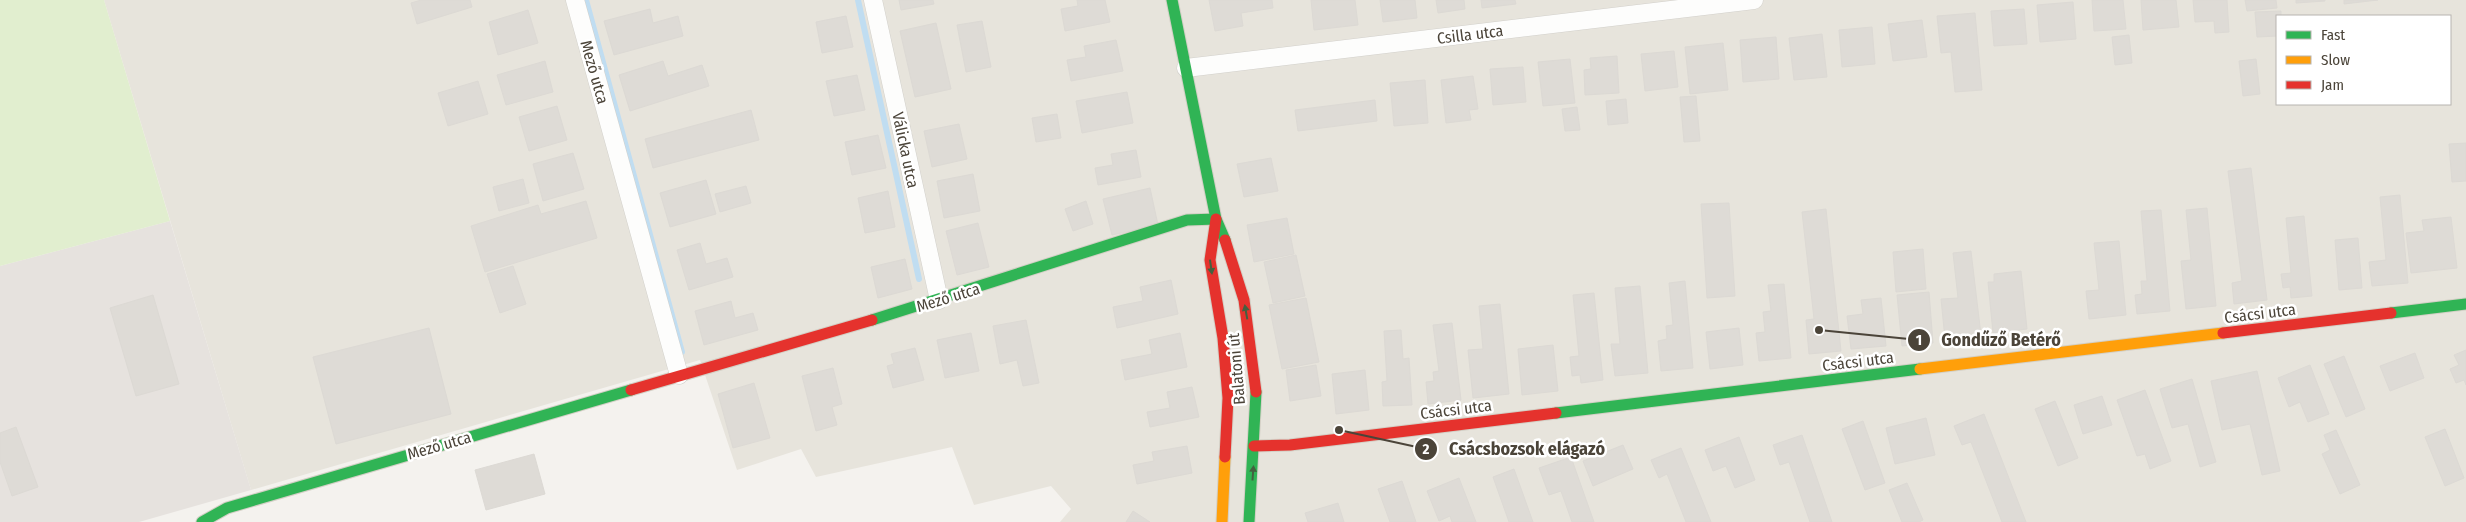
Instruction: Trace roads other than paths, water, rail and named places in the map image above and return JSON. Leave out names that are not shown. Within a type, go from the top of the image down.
[{"type":"street","name":"Mező utca","points":[[575,0],[680,375]]},
{"type":"street","name":"Válicka utca","points":[[873,0],[939,300]]},
{"type":"street","name":"Balatoni út","points":[[1172,0],[1216,219],[1231,255],[1244,300],[1252,345],[1256,396],[1249,522]]},
{"type":"street","name":"Csilla utca","points":[[1186,68],[1754,0]]},
{"type":"street","name":"Mező utca","points":[[202,522],[227,508],[939,300],[1187,220],[1216,219]]},
{"type":"street","name":"Balatoni út","points":[[1216,219],[1210,260],[1223,338],[1228,398],[1222,522]]},
{"type":"street","name":"Csácsi utca","points":[[1254,446],[1290,446],[2466,304]]},
{"type":"waterway","points":[[586,0],[682,352]]},
{"type":"waterway","points":[[858,0],[919,279]]},
{"type":"place","name":"Gondűző Betérő","points":[[1819,330]]},
{"type":"place","name":"Csácsbozsok elágazó","points":[[1339,430]]}]
